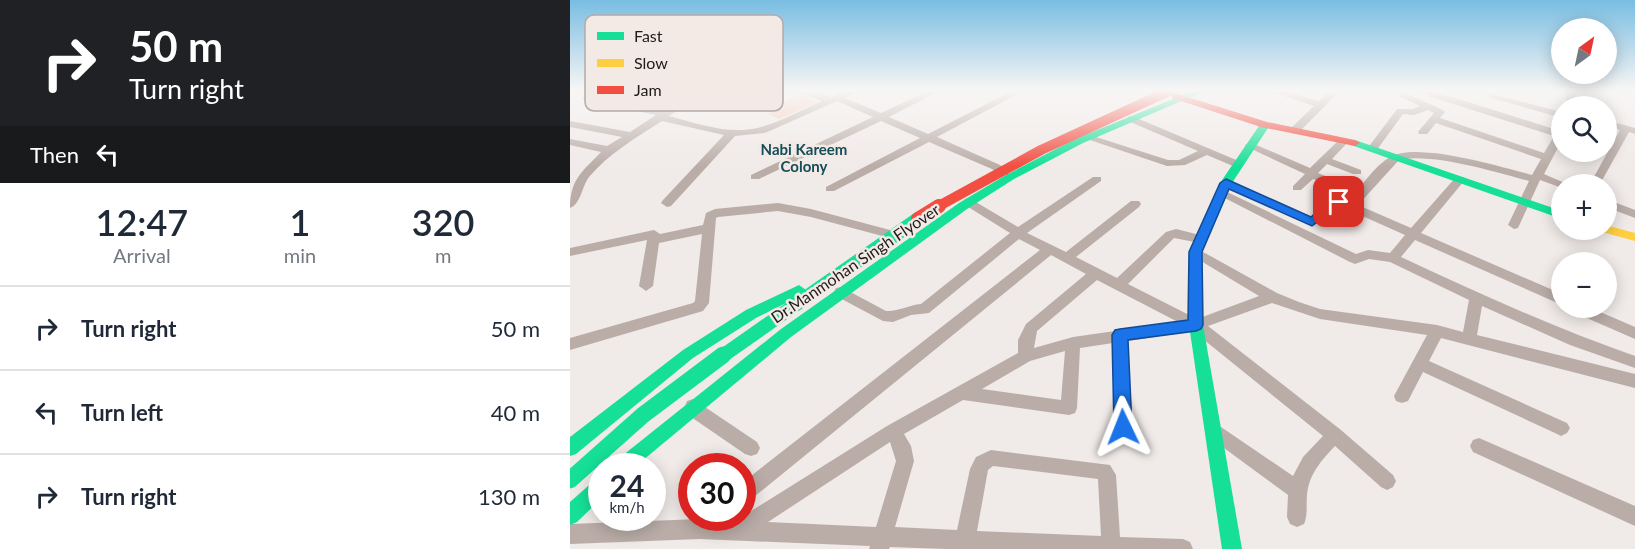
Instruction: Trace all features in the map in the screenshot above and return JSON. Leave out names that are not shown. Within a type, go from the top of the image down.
[{"type":"main road","points":[[570,448],[688,354],[751,314],[795,292],[886,233],[996,167],[1103,117]]},
{"type":"main road","name":"Dr.Manmohan Singh Flyover","points":[[570,480],[643,415],[860,257],[963,189],[1022,158],[1120,117]]},
{"type":"main road","name":"Dr.Manmohan Singh Flyover","points":[[617,453],[639,433],[792,314],[933,216],[1027,161],[1124,117]]},
{"type":"main road","points":[[638,453],[693,406],[841,292],[969,202],[1010,177],[1137,117]]},
{"type":"main road","points":[[1241,117],[1264,125],[1372,149],[1551,211]]},
{"type":"main road","points":[[1232,549],[1196,325],[1198,246],[1223,188],[1264,125]]},
{"type":"main road","points":[[1617,232],[1635,237]]},
{"type":"main road","points":[[570,515],[588,498]]},
{"type":"street","points":[[570,204],[582,178],[609,150],[662,117]]},
{"type":"street","points":[[665,117],[731,134],[761,131],[795,117]]},
{"type":"street","points":[[755,177],[878,117]]},
{"type":"street","points":[[880,117],[996,167],[1010,177]]},
{"type":"street","points":[[830,189],[968,117]]},
{"type":"street","points":[[1294,131],[1309,117]]},
{"type":"street","points":[[1372,149],[1396,117]]},
{"type":"street","points":[[1423,132],[1437,117]]},
{"type":"street","points":[[1505,117],[1551,129]]},
{"type":"street","points":[[1132,119],[1238,164]]},
{"type":"street","points":[[1435,120],[1547,157]]},
{"type":"street","points":[[570,124],[632,136]]},
{"type":"street","points":[[1601,174],[1630,130]]},
{"type":"street","points":[[667,203],[731,134]]},
{"type":"street","points":[[1089,138],[1167,163],[1181,163],[1207,151]]},
{"type":"street","points":[[1297,188],[1344,141]]},
{"type":"street","points":[[570,142],[609,150]]},
{"type":"street","points":[[1250,146],[1343,187]]},
{"type":"street","points":[[1514,225],[1551,149]]},
{"type":"street","points":[[1351,206],[1395,158],[1408,154],[1465,162],[1551,182]]},
{"type":"street","points":[[1325,160],[1357,172]]},
{"type":"street","points":[[570,176],[582,178]]},
{"type":"street","points":[[841,292],[882,316],[893,317],[909,310],[924,309],[1018,233],[1097,179]]},
{"type":"street","points":[[1393,258],[1415,235],[1460,179]]},
{"type":"street","points":[[1223,188],[1312,222],[1336,202],[1351,206],[1551,295]]},
{"type":"street","points":[[1223,188],[1355,259],[1368,254],[1393,258],[1476,298],[1575,341],[1635,362]]},
{"type":"street","points":[[969,202],[1018,233],[1196,325],[1335,435],[1387,481]]},
{"type":"street","points":[[1067,258],[1135,204]]},
{"type":"street","points":[[570,344],[698,307],[702,303],[710,216],[715,213],[778,207],[811,213],[886,233]]},
{"type":"street","points":[[1617,207],[1635,214]]},
{"type":"street","points":[[654,240],[709,228]]},
{"type":"street","points":[[1119,284],[1170,235],[1176,233],[1272,297],[1320,314],[1437,331],[1635,381]]},
{"type":"street","points":[[570,252],[651,234],[655,236],[646,286]]},
{"type":"street","points":[[756,484],[1050,249]]},
{"type":"street","points":[[1026,356],[1026,340],[1031,328],[1095,274]]},
{"type":"street","points":[[756,519],[892,431],[964,393],[1026,356],[1073,343],[1196,325],[1272,297]]},
{"type":"street","points":[[1469,340],[1476,298]]},
{"type":"street","points":[[1601,318],[1635,333]]},
{"type":"street","points":[[1402,396],[1437,331]]},
{"type":"street","points":[[1120,335],[1123,427]]},
{"type":"street","points":[[1572,364],[1575,341]]},
{"type":"street","points":[[964,393],[1069,408],[1073,343]]},
{"type":"street","points":[[1419,363],[1561,428]]},
{"type":"street","points":[[693,406],[700,414],[751,448]]},
{"type":"street","points":[[881,543],[905,461],[902,446],[892,431]]},
{"type":"street","points":[[1215,432],[1297,489]]},
{"type":"street","points":[[1297,517],[1297,489],[1306,465],[1335,435]]},
{"type":"street","points":[[1479,446],[1635,516]]},
{"type":"street","points":[[953,543],[979,469],[982,463],[991,458],[1104,471],[1107,475],[1111,545]]},
{"type":"street","points":[[570,534],[678,525]]},
{"type":"street","points":[[737,531],[881,543],[1111,545],[1183,549]]},
{"type":"traffic: fast","points":[[639,453],[786,333],[963,206],[1010,177],[1079,141],[1138,117]]},
{"type":"traffic: fast","points":[[1232,549],[1196,325],[1196,252],[1226,183],[1265,125]]},
{"type":"traffic: fast","points":[[1355,143],[1551,211]]},
{"type":"traffic: fast","points":[[570,480],[643,415],[742,341],[918,219]]},
{"type":"traffic: fast","points":[[570,448],[688,354],[751,314],[799,290]]},
{"type":"traffic: fast","points":[[570,515],[588,498]]},
{"type":"traffic: slow","points":[[1617,232],[1635,237]]},
{"type":"traffic: jam","points":[[918,219],[1009,166],[1113,117]]},
{"type":"traffic: jam","points":[[1239,117],[1265,125],[1355,143]]},
{"type":"district","name":"Nabi Kareem Colony","points":[[804,158]]},
{"type":"route","points":[[1123,427],[1120,335],[1196,325],[1196,252],[1226,183],[1312,222],[1339,202]]}]
